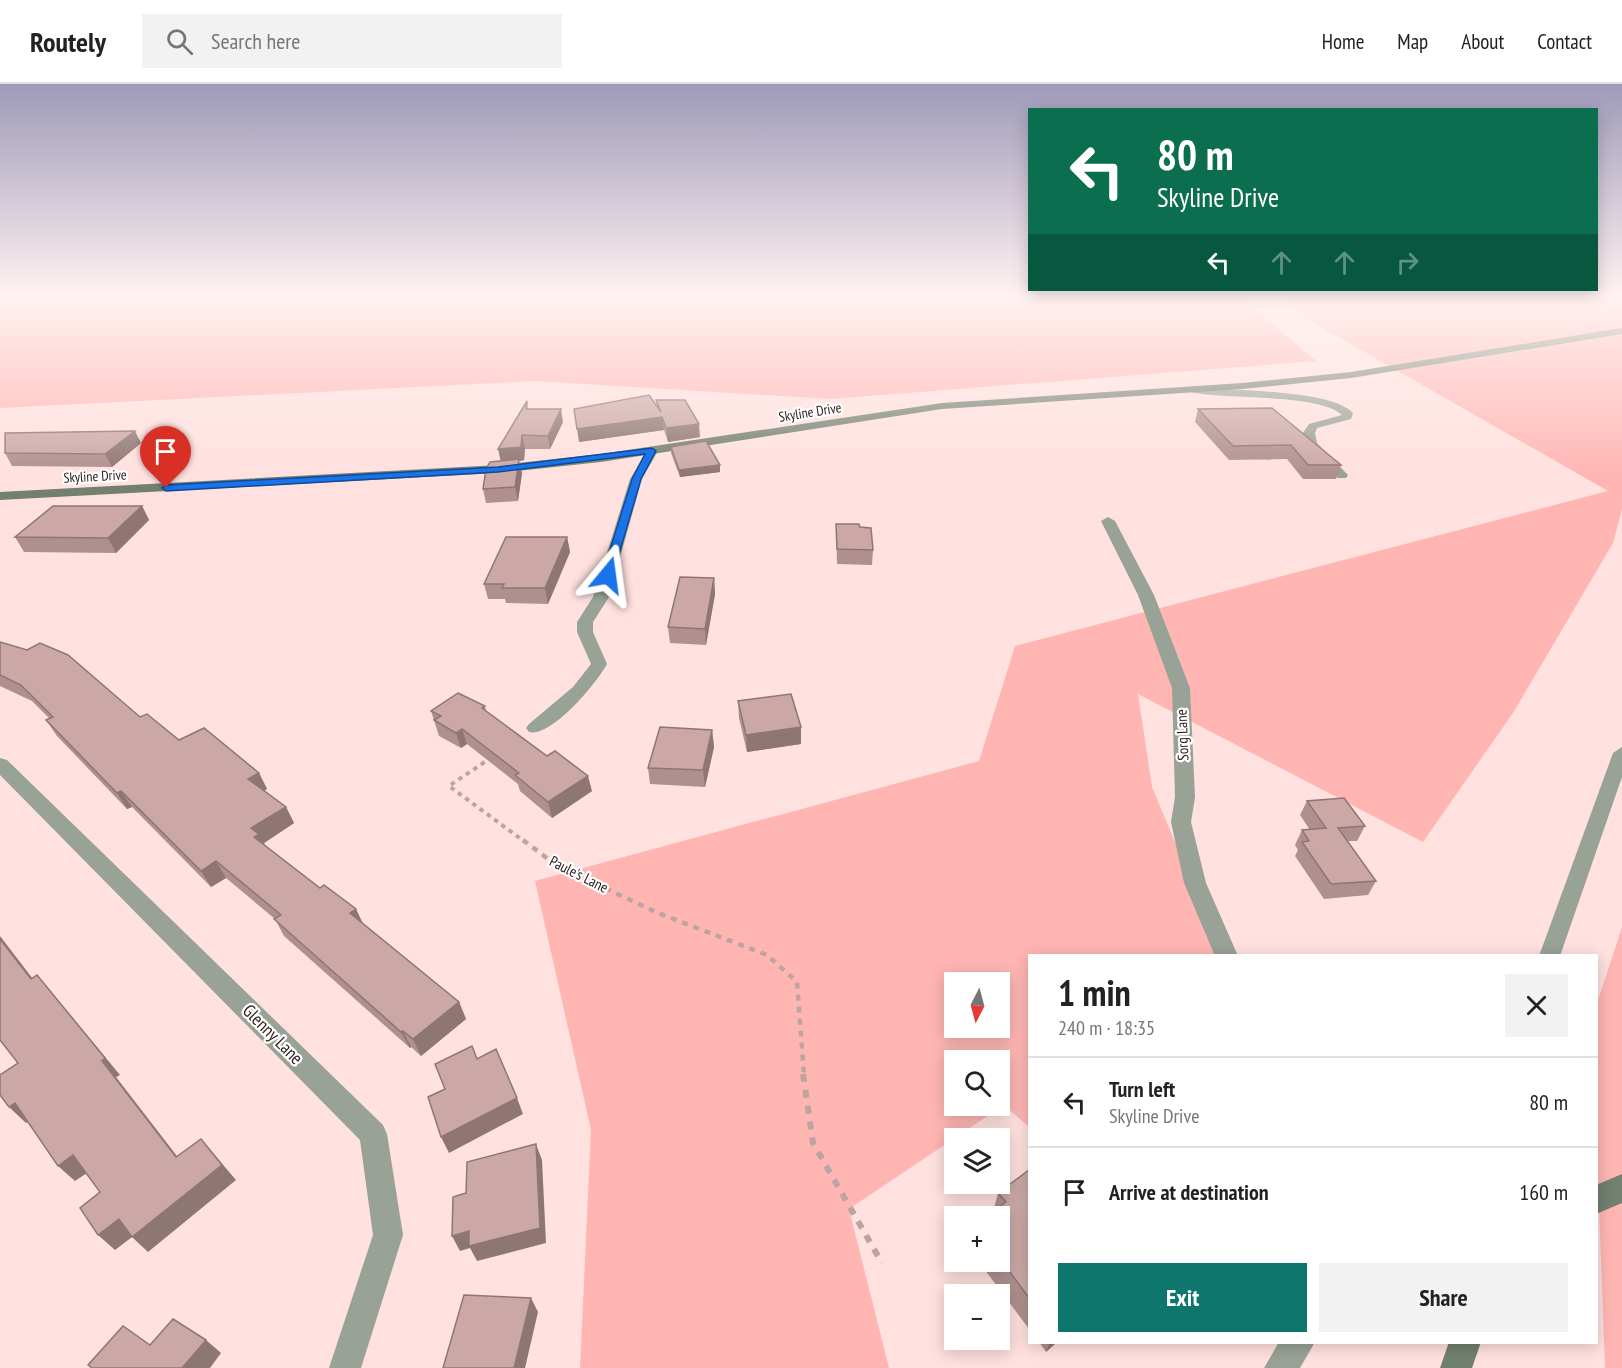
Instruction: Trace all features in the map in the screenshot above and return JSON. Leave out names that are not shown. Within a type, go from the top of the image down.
[{"type":"street","name":"Skyline Drive","points":[[0,496],[488,470],[652,451],[942,406],[1194,390],[1351,375],[1469,356]]},
{"type":"street","points":[[1194,390],[1306,400],[1341,406],[1348,413],[1347,417],[1313,426],[1309,433],[1311,444],[1342,475]]},
{"type":"street","points":[[535,728],[593,676],[599,664],[585,632],[585,622],[601,597],[636,479],[652,451]]},
{"type":"street","name":"Sorg Lane","points":[[1108,521],[1146,595],[1180,688],[1185,797],[1181,822],[1195,883],[1226,954]]},
{"type":"street","name":"Glenny Lane","points":[[0,764],[373,1134],[388,1235],[345,1368]]},
{"type":"street","points":[[1280,1368],[1298,1344]]},
{"type":"street","points":[[1456,1368],[1464,1344]]},
{"type":"lane","points":[[1550,954],[1622,753]]},
{"type":"path","name":"Paule's Lane","points":[[497,754],[449,786],[556,865],[658,913],[767,955],[797,982],[800,1049],[813,1143],[882,1263]]},
{"type":"shaded area","points":[[0,356],[1310,356],[1316,361],[831,399],[536,381],[0,408]]},
{"type":"shaded area","points":[[1372,356],[1622,356],[1622,509],[1613,543],[1513,713],[1423,842],[1138,694],[1152,787],[1222,954],[1028,954],[1028,1126],[1010,1110],[1010,1050],[944,1050],[944,1116],[988,1116],[970,1128],[944,1128],[944,1145],[849,1209],[889,1368],[580,1368],[591,1130],[535,881],[979,761],[1015,646],[1608,491]]},
{"type":"shaded area","points":[[1622,927],[1622,1368],[1605,1368],[1598,1179],[1598,1000]]},
{"type":"building","points":[[649,395],[661,412],[656,400],[685,400],[699,424],[666,428],[662,417],[577,429],[574,409]]},
{"type":"building","points":[[527,401],[526,409],[561,409],[548,436],[522,435],[521,447],[498,449]]},
{"type":"building","points":[[1272,408],[1341,465],[1308,465],[1291,445],[1233,446],[1198,409]]},
{"type":"building","points":[[135,431],[105,454],[5,453],[5,433]]},
{"type":"building","points":[[706,441],[720,465],[679,470],[671,447]]},
{"type":"building","points":[[519,459],[515,487],[483,489],[486,469],[490,462]]},
{"type":"building","points":[[53,506],[142,506],[108,538],[15,537]]},
{"type":"building","points":[[836,524],[859,524],[860,527],[871,528],[873,550],[837,549]]},
{"type":"building","points":[[506,537],[567,537],[545,588],[502,588],[504,584],[484,584]]},
{"type":"building","points":[[680,577],[714,578],[705,629],[668,627]]},
{"type":"building","points":[[0,642],[27,650],[40,643],[68,655],[140,717],[147,714],[179,740],[204,728],[259,773],[248,779],[286,807],[251,828],[259,834],[254,837],[320,888],[324,885],[356,909],[350,913],[459,1002],[413,1039],[403,1031],[401,1032],[274,919],[281,915],[216,861],[201,871],[121,791],[117,793],[46,720],[53,717],[21,685],[0,675]]},
{"type":"building","points":[[458,693],[485,706],[482,708],[547,756],[555,751],[588,776],[548,802],[515,775],[519,773],[462,729],[456,733],[434,720],[441,716],[431,711]]},
{"type":"building","points":[[791,694],[801,727],[746,735],[738,701]]},
{"type":"building","points":[[660,727],[712,730],[703,770],[648,768]]},
{"type":"building","points":[[1344,798],[1365,826],[1338,828],[1376,881],[1331,884],[1302,842],[1309,841],[1302,830],[1326,828],[1307,801]]},
{"type":"building","points":[[0,939],[31,979],[37,975],[105,1058],[102,1061],[176,1157],[201,1139],[222,1165],[132,1237],[119,1219],[98,1235],[80,1208],[100,1192],[73,1155],[58,1166],[15,1103],[9,1107],[0,1095],[0,1075],[18,1063],[0,1040]]},
{"type":"building","points":[[472,1046],[477,1059],[496,1049],[517,1098],[441,1137],[428,1097],[445,1089],[435,1064]]},
{"type":"building","points":[[536,1144],[540,1228],[469,1246],[469,1231],[452,1236],[453,1197],[466,1193],[467,1162]]},
{"type":"building","points":[[1028,1171],[1028,1297],[1010,1272],[1010,1206],[1001,1206],[1006,1202],[999,1194],[1010,1194],[1010,1184]]},
{"type":"building","points":[[464,1295],[531,1298],[514,1368],[443,1368]]},
{"type":"building","points":[[173,1319],[206,1340],[182,1368],[92,1368],[88,1365],[123,1326],[150,1345]]},
{"type":"route","points":[[166,488],[498,469],[652,451],[636,479],[608,575]]}]
